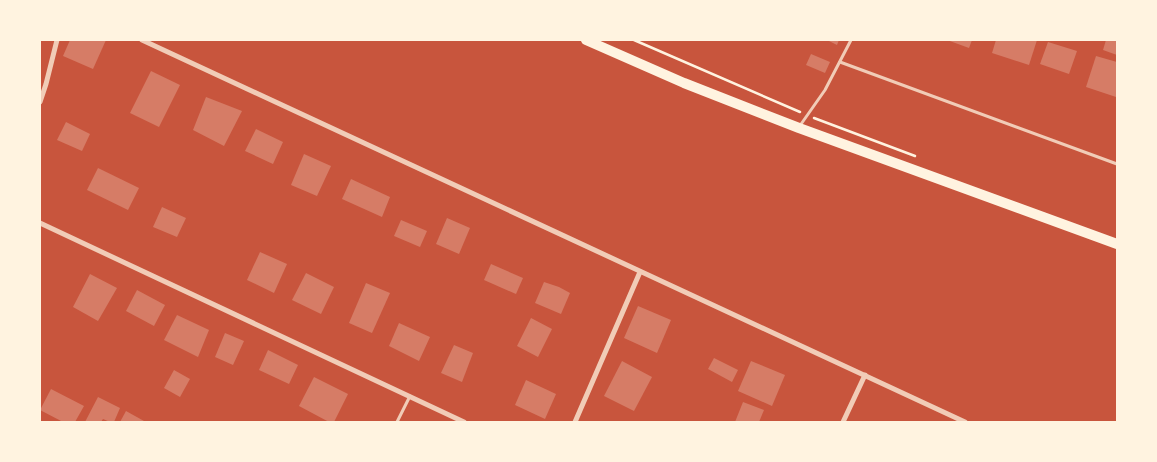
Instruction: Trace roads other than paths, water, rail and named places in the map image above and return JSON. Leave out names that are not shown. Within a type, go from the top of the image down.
[{"type":"main road","points":[[586,40],[684,83],[799,128],[1117,244]]},
{"type":"street","points":[[40,102],[57,40]]},
{"type":"street","points":[[142,40],[965,422]]},
{"type":"street","points":[[40,223],[464,422]]},
{"type":"street","points":[[575,422],[640,272]]},
{"type":"street","points":[[843,422],[865,375]]},
{"type":"lane","points":[[799,128],[825,90],[850,40]]},
{"type":"lane","points":[[840,62],[1117,164]]},
{"type":"lane","points":[[397,422],[410,396]]}]
